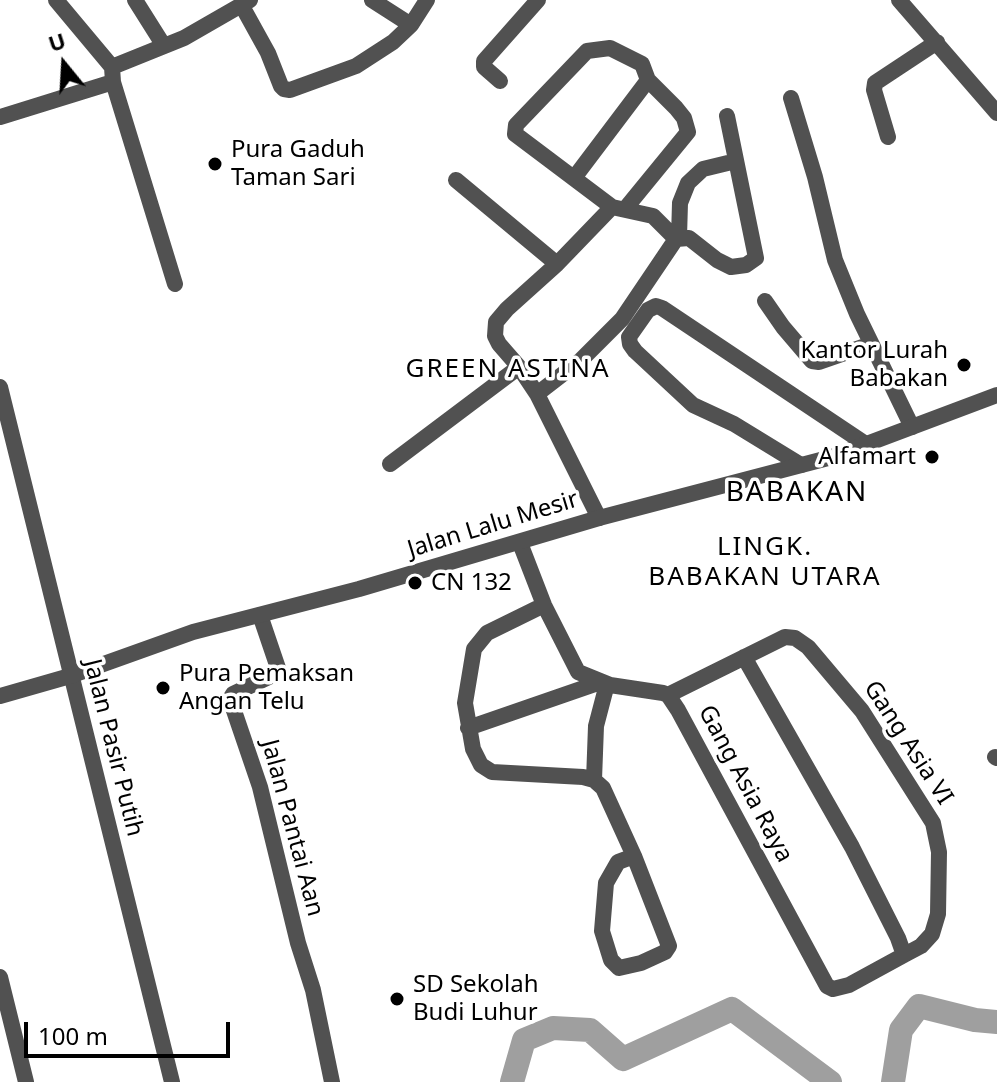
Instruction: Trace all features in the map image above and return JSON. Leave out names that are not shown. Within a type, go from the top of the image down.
[{"type":"street","points":[[56,0],[112,75],[175,284]]},
{"type":"street","points":[[135,0],[164,46]]},
{"type":"street","points":[[372,0],[411,25]]},
{"type":"street","points":[[0,117],[112,75],[238,4],[268,53],[281,86],[290,90],[356,66],[393,42],[411,25],[427,0]]},
{"type":"street","points":[[500,81],[484,67],[484,61],[538,0]]},
{"type":"street","points":[[899,0],[997,113]]},
{"type":"street","points":[[888,137],[874,90],[875,83],[937,42]]},
{"type":"street","points":[[599,518],[537,394],[495,336],[496,322],[619,208],[688,132],[684,118],[648,80],[642,64],[610,48],[587,51],[516,125],[515,134],[619,208],[653,216],[677,238],[689,238],[726,265],[744,266],[756,258],[727,116]]},
{"type":"street","points":[[574,178],[648,80]]},
{"type":"street","points":[[791,98],[835,260],[871,344],[912,427]]},
{"type":"street","points":[[537,394],[581,360],[622,319],[677,238],[680,203],[688,183],[703,169],[736,161]]},
{"type":"street","points":[[456,180],[557,264]]},
{"type":"street","points":[[765,301],[812,361],[821,361],[871,344]]},
{"type":"street","points":[[801,465],[734,424],[693,405],[630,344],[629,337],[651,308],[662,308],[867,445]]},
{"type":"street","points":[[390,464],[519,367]]},
{"type":"street","name":"Jalan Pasir Putih","points":[[0,387],[172,1082]]},
{"type":"street","name":"Jalan Lalu Mesir","points":[[0,696],[70,676],[193,632],[359,589],[599,518],[801,465],[867,445],[997,395]]},
{"type":"street","name":"Gang Asia Raya","points":[[520,543],[544,605],[578,672],[604,683],[668,695],[827,986],[837,988],[849,985],[904,955]]},
{"type":"street","points":[[544,605],[487,633],[474,649],[465,703],[475,754],[484,769],[492,772],[583,777],[594,780],[608,797],[634,856],[669,946],[665,952],[641,963],[619,968],[611,960],[602,931],[606,883],[618,862],[634,856]]},
{"type":"street","name":"Jalan Pantai Aan","points":[[260,615],[278,668],[275,674],[233,694],[230,699],[260,787],[298,943],[316,1002],[332,1082]]},
{"type":"street","name":"Gang Asia VI","points":[[744,657],[785,637],[795,638],[808,647],[847,692],[883,741],[933,823],[939,852],[937,917],[929,940],[904,955]]},
{"type":"street","points":[[668,695],[744,657],[852,847],[904,955]]},
{"type":"street","points":[[468,728],[604,683],[596,726],[594,780]]},
{"type":"street","points":[[0,977],[26,1082]]},
{"type":"waterway","points":[[893,1082],[901,1030],[919,1006],[975,1020],[997,1022]]},
{"type":"waterway","points":[[512,1082],[524,1040],[553,1028],[590,1030],[623,1059],[732,1009],[830,1082]]},
{"type":"place","name":"Pura Gaduh Taman Sari","points":[[215,164]]},
{"type":"place","name":"Kantor Lurah Babakan","points":[[964,365]]},
{"type":"place","name":"Alfamart","points":[[932,457]]},
{"type":"place","name":"CN 132","points":[[415,583]]},
{"type":"place","name":"Pura Pemaksan Angan Telu","points":[[163,688]]},
{"type":"place","name":"SD Sekolah Budi Luhur","points":[[397,999]]},
{"type":"district","name":"GREEN ASTINA","points":[[508,370]]},
{"type":"district","name":"BABAKAN","points":[[797,493]]},
{"type":"district","name":"LINGK. BABAKAN UTARA","points":[[765,563]]}]
